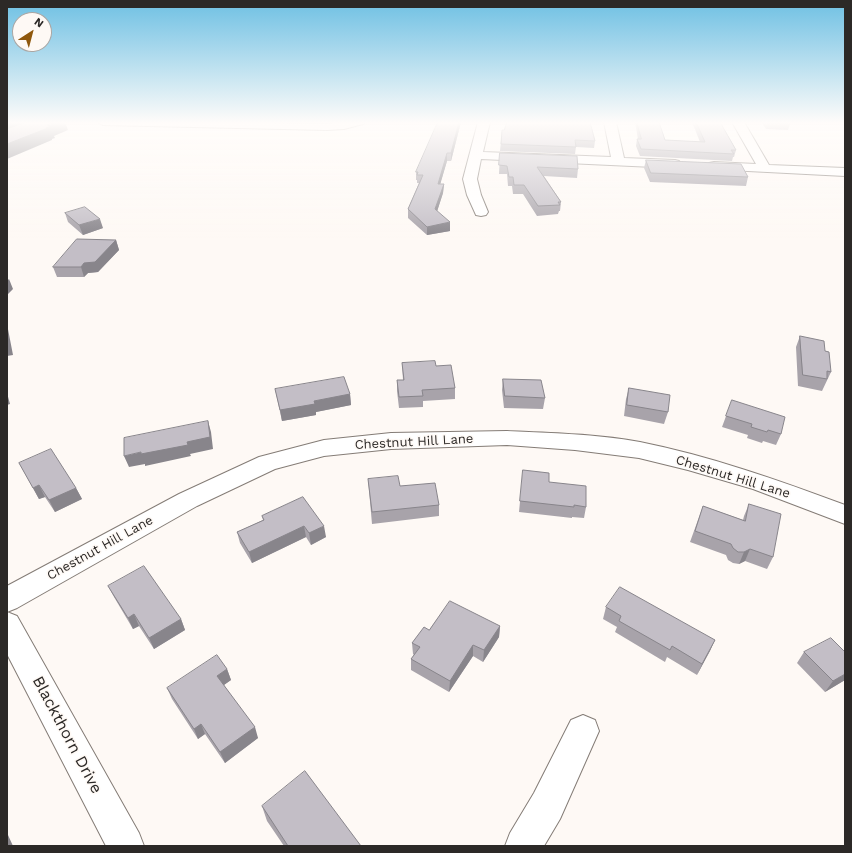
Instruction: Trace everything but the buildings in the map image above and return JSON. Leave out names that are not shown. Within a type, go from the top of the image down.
[{"type":"street","points":[[475,162],[470,179],[474,195],[481,212]]},
{"type":"street","points":[[637,162],[688,164]]},
{"type":"street","points":[[761,162],[765,168]]},
{"type":"street","points":[[703,165],[845,172]]},
{"type":"street","name":"Chestnut Hill Lane","points":[[7,600],[188,500],[267,463],[324,448],[391,441],[507,438],[575,442],[639,450],[690,462],[761,483],[845,515]]},
{"type":"street","name":"Blackthorn Drive","points":[[7,625],[126,846]]},
{"type":"street","points":[[523,846],[547,806],[583,731]]}]
